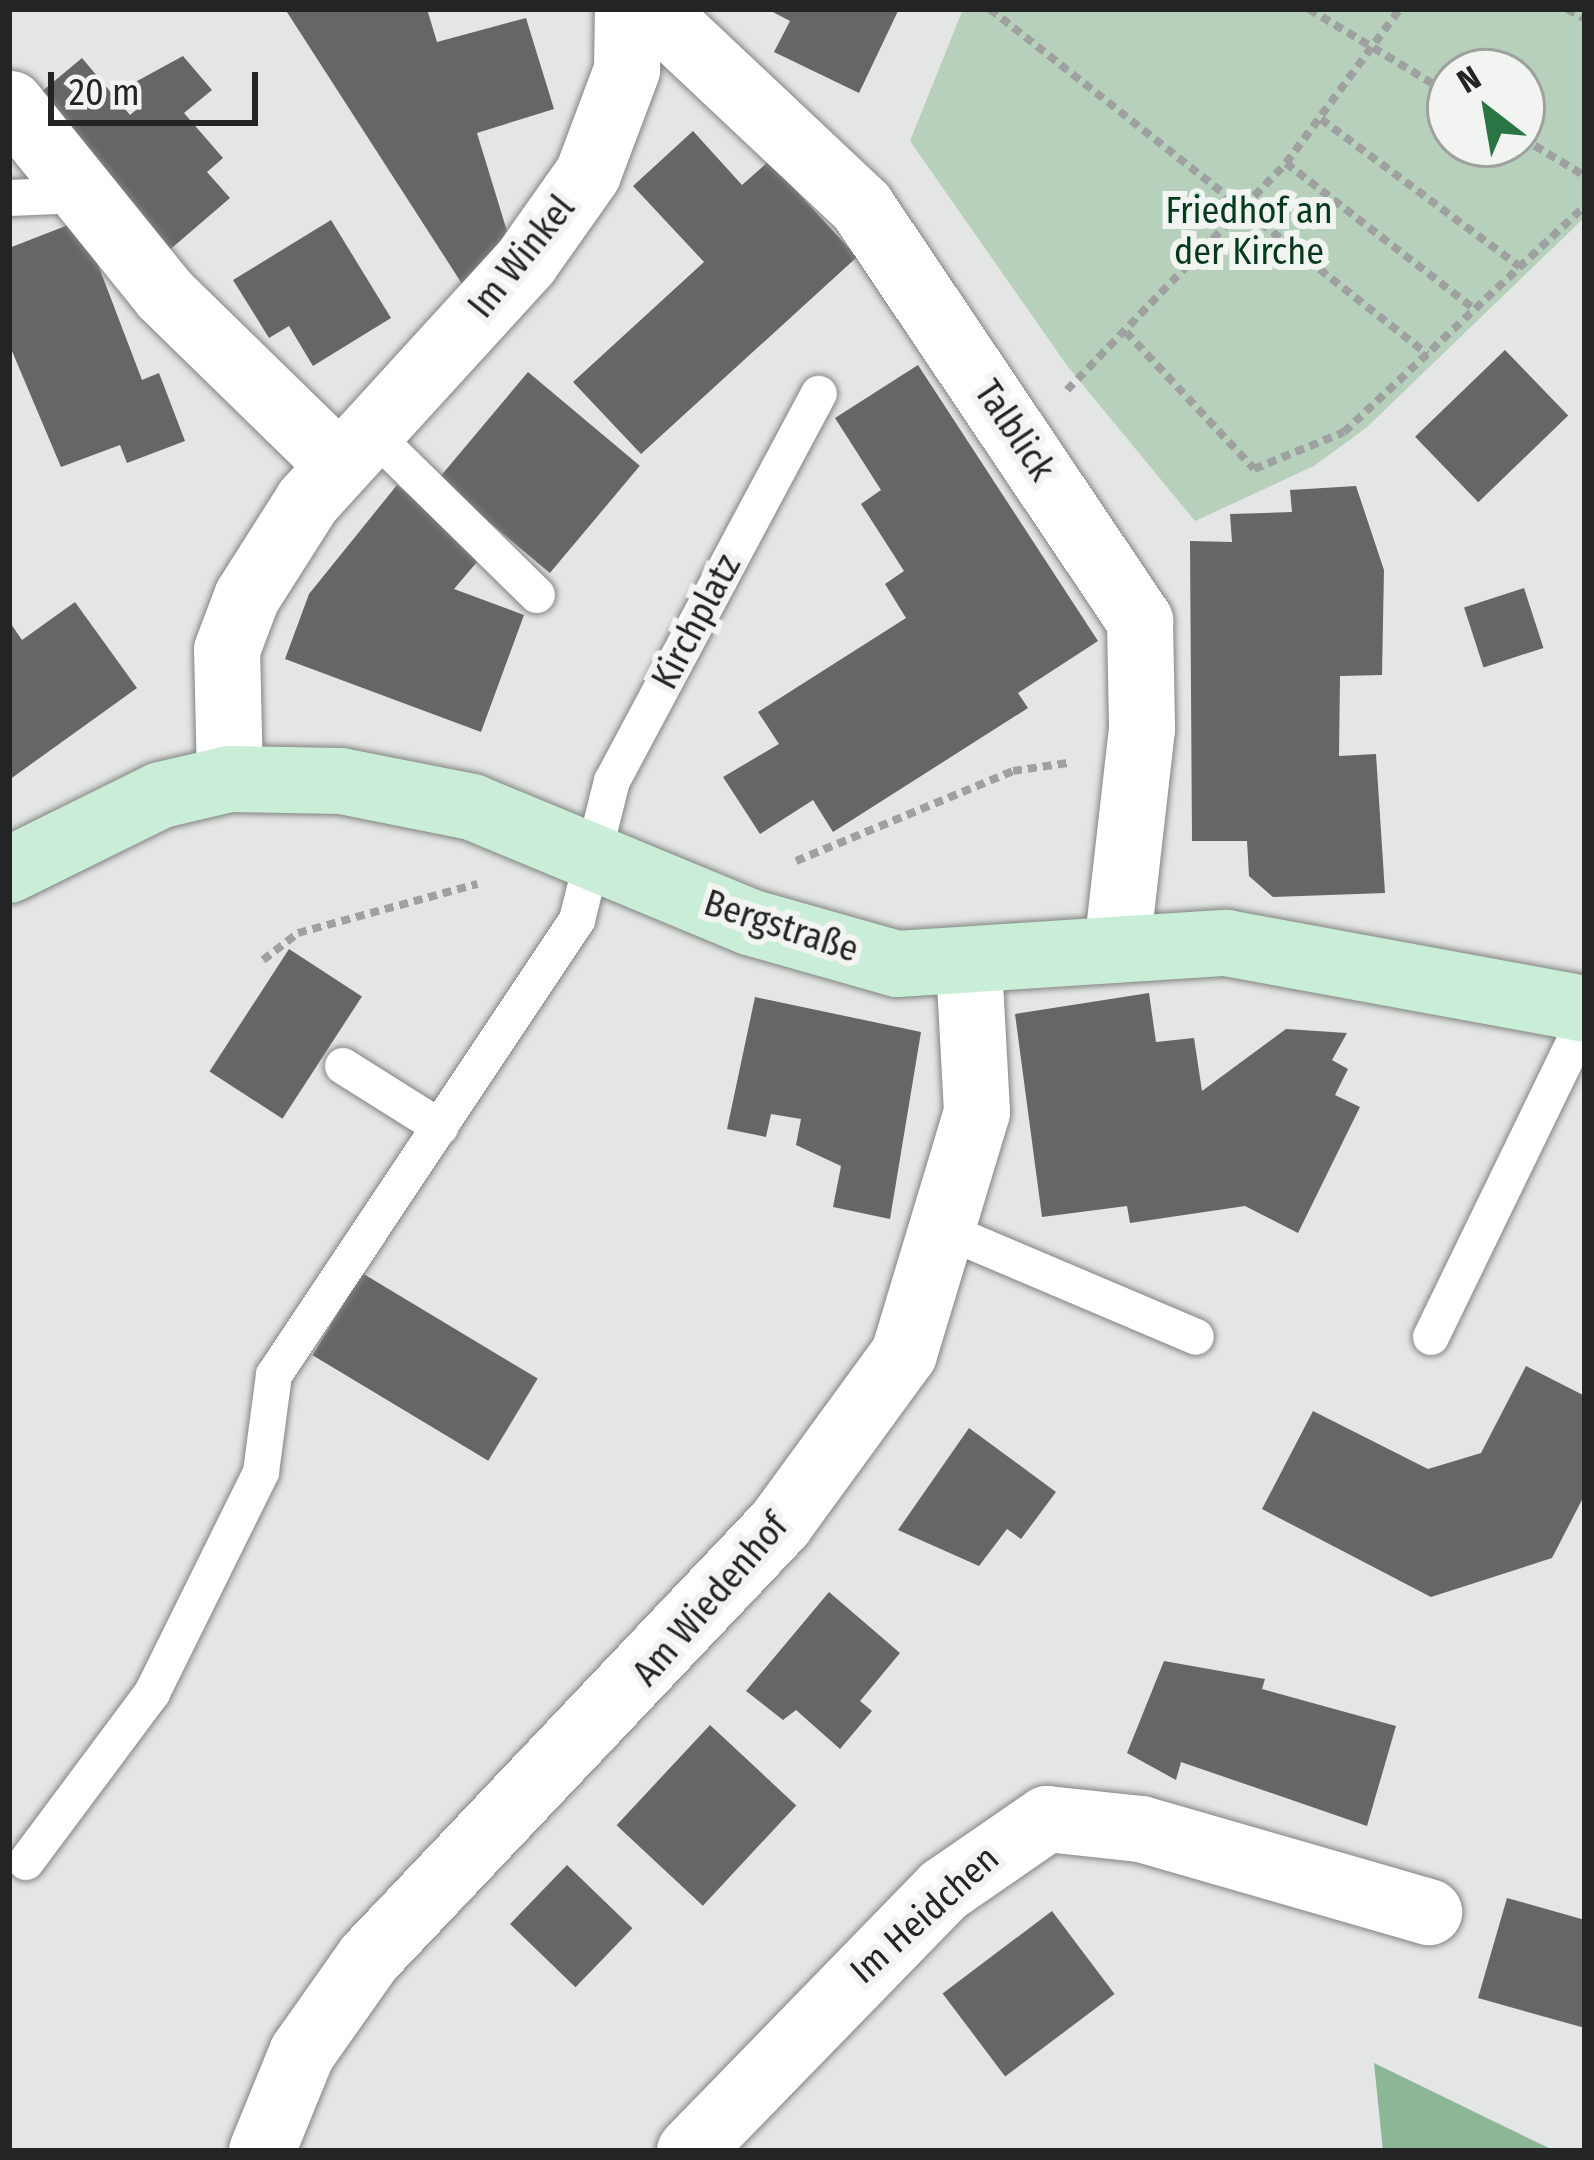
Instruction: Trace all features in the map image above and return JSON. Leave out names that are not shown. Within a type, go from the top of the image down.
[{"type":"main road","name":"Bergstraße","points":[[9,870],[161,795],[230,779],[341,781],[521,827],[701,902],[897,964],[1271,946],[1585,1009]]},
{"type":"street","name":"Im Winkel","points":[[230,779],[227,650],[276,546],[354,448],[526,262],[588,173],[628,70],[628,9]]},
{"type":"street","name":"Talblick","points":[[652,9],[862,207],[1140,621],[1135,766],[1117,950]]},
{"type":"street","points":[[11,104],[80,195],[354,448]]},
{"type":"street","name":"Am Wiedenhof","points":[[262,2151],[302,2053],[369,1958],[624,1699],[840,1447],[904,1354],[949,1232],[977,1112],[969,962]]},
{"type":"street","name":"Im Heidchen","points":[[690,2151],[944,1890],[1047,1819],[1141,1829],[1430,1912]]},
{"type":"lane","points":[[9,198],[80,195]]},
{"type":"lane","name":"Kirchplatz","points":[[26,1862],[152,1693],[261,1472],[274,1375],[578,920],[587,855],[612,781],[819,394]]},
{"type":"lane","points":[[354,448],[537,595]]},
{"type":"lane","points":[[1431,1337],[1585,1020]]},
{"type":"lane","points":[[344,1066],[440,1127]]},
{"type":"lane","points":[[949,1232],[1196,1337]]},
{"type":"path","points":[[990,9],[1427,354]]},
{"type":"path","points":[[1309,9],[1426,80]]},
{"type":"path","points":[[1082,377],[1286,163],[1375,49],[1400,9]]},
{"type":"path","points":[[1567,9],[1585,19]]},
{"type":"path","points":[[1321,119],[1520,267]]},
{"type":"path","points":[[1546,152],[1585,176]]},
{"type":"path","points":[[1286,163],[1474,310]]},
{"type":"path","points":[[1126,332],[1254,470],[1344,432],[1585,206]]},
{"type":"path","points":[[701,902],[1013,771],[1135,766]]},
{"type":"path","points":[[263,960],[298,933],[456,895],[490,877],[521,827]]},
{"type":"green space","name":"Friedhof an der Kirche","points":[[963,9],[1585,9],[1585,217],[1366,428],[1314,466],[1195,521],[1068,367],[910,141]]},
{"type":"green space","points":[[1374,2063],[1555,2151],[1383,2151]]},
{"type":"building","points":[[285,9],[427,9],[437,42],[526,18],[554,109],[477,133],[510,241],[466,290]]},
{"type":"building","points":[[767,9],[899,9],[859,93],[774,52],[790,21]]},
{"type":"building","points":[[183,56],[212,90],[184,113],[223,158],[207,172],[230,198],[166,253],[34,98],[82,58],[130,115],[142,105],[128,86]]},
{"type":"building","points":[[693,131],[742,185],[769,161],[857,257],[641,454],[573,382],[704,262],[633,186]]},
{"type":"building","points":[[81,220],[142,380],[159,373],[185,441],[127,463],[120,445],[61,467],[9,344],[9,248]]},
{"type":"building","points":[[331,220],[391,318],[313,366],[289,326],[269,338],[233,280]]},
{"type":"building","points":[[1505,350],[1568,415],[1478,502],[1415,437]]},
{"type":"building","points":[[918,365],[1098,641],[1018,693],[1028,708],[833,832],[813,800],[760,834],[723,777],[779,744],[758,712],[906,618],[885,584],[904,571],[861,504],[881,490],[835,418]]},
{"type":"building","points":[[528,372],[640,466],[550,573],[438,479]]},
{"type":"building","points":[[397,485],[482,556],[454,589],[524,615],[481,732],[285,659],[309,594]]},
{"type":"building","points":[[1356,486],[1384,570],[1382,675],[1340,676],[1339,756],[1376,754],[1385,893],[1273,897],[1249,876],[1247,841],[1192,841],[1190,541],[1232,542],[1230,514],[1292,512],[1290,490]]},
{"type":"building","points":[[1524,588],[1543,648],[1484,667],[1464,607]]},
{"type":"building","points":[[75,602],[137,688],[9,780],[9,621],[22,640]]},
{"type":"building","points":[[289,949],[362,996],[282,1119],[209,1071]]},
{"type":"building","points":[[1149,993],[1156,1042],[1194,1038],[1202,1091],[1286,1029],[1347,1033],[1332,1060],[1348,1069],[1335,1095],[1360,1107],[1298,1233],[1245,1206],[1130,1223],[1127,1206],[1042,1217],[1015,1014]]},
{"type":"building","points":[[755,997],[921,1032],[890,1219],[833,1207],[841,1166],[796,1145],[801,1119],[771,1114],[766,1137],[727,1129]]},
{"type":"building","points":[[362,1273],[538,1379],[488,1461],[313,1355]]},
{"type":"building","points":[[1526,1366],[1585,1396],[1585,1494],[1552,1558],[1431,1597],[1262,1509],[1313,1411],[1428,1469],[1481,1453]]},
{"type":"building","points":[[969,1428],[1056,1492],[1021,1539],[1007,1529],[979,1566],[898,1530]]},
{"type":"building","points":[[829,1592],[900,1653],[860,1701],[872,1711],[840,1749],[796,1710],[783,1720],[746,1691]]},
{"type":"building","points":[[1164,1661],[1265,1679],[1262,1689],[1396,1726],[1367,1826],[1181,1762],[1176,1780],[1127,1753]]},
{"type":"building","points":[[710,1725],[796,1805],[703,1906],[617,1825]]},
{"type":"building","points":[[567,1865],[632,1928],[575,1987],[510,1924]]},
{"type":"building","points":[[1507,1898],[1585,1920],[1585,2028],[1478,1998]]},
{"type":"building","points":[[1052,1911],[1115,1994],[1005,2077],[943,1993]]}]
